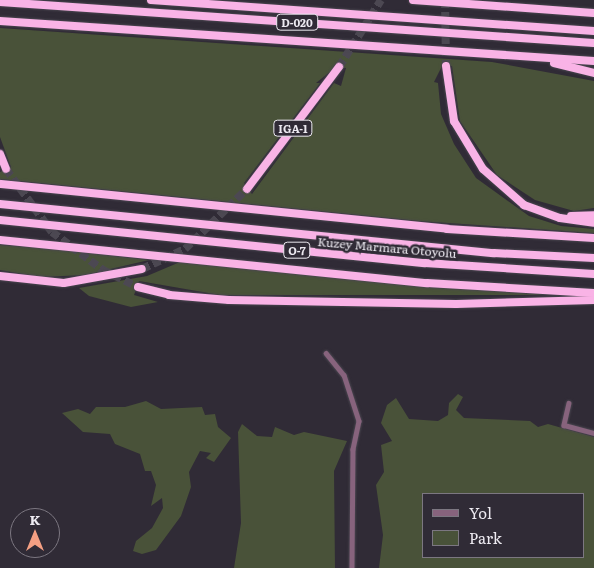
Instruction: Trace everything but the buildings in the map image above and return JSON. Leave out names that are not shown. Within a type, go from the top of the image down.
[{"type":"highway","name":"D-020","points":[[151,0],[594,31]]},
{"type":"highway","points":[[413,0],[594,13]]},
{"type":"highway","name":"D-020","points":[[0,2],[594,43]]},
{"type":"highway","points":[[0,21],[594,62]]},
{"type":"highway","points":[[441,52],[549,62],[594,73]]},
{"type":"highway","points":[[446,66],[449,104],[460,136],[498,185],[536,211],[594,224]]},
{"type":"highway","name":"IGA-1","points":[[247,189],[339,67]]},
{"type":"highway","points":[[0,154],[6,169]]},
{"type":"highway","points":[[0,184],[439,228],[594,238]]},
{"type":"highway","points":[[498,185],[548,211],[594,215]]},
{"type":"highway","name":"Kuzey Marmara Otoyolu","points":[[0,204],[485,252],[594,258]]},
{"type":"highway","name":"Kuzey Marmara Otoyolu","points":[[0,220],[425,263],[594,274]]},
{"type":"highway","points":[[0,240],[427,283],[594,293]]},
{"type":"highway","points":[[0,276],[64,283],[142,269]]},
{"type":"highway","points":[[138,287],[174,296],[229,300],[456,304],[594,300]]},
{"type":"street","points":[[326,352],[344,375],[359,421],[352,449],[352,568]]},
{"type":"street","points":[[569,403],[564,425],[594,433]]},
{"type":"green space","points":[[0,28],[492,62],[594,81],[594,208],[574,211],[535,200],[497,175],[460,121],[452,66],[442,66],[434,82],[438,83],[441,114],[454,144],[476,178],[529,216],[561,226],[594,229],[594,233],[419,221],[0,179],[0,172],[11,167],[0,137]],"holes":[[[336,67],[346,68],[341,86],[334,83],[252,194],[244,183],[320,83],[316,83]]]},
{"type":"green space","points":[[0,245],[45,248],[149,260],[85,275],[41,277],[0,270]]},
{"type":"green space","points":[[180,262],[426,286],[547,295],[220,295],[139,281],[134,295],[158,302],[131,307],[89,296],[79,288],[147,276]]},
{"type":"green space","points":[[458,394],[463,397],[456,410],[464,418],[530,421],[538,427],[548,424],[594,437],[594,568],[379,568],[383,535],[376,485],[384,472],[381,445],[392,441],[381,423],[387,405],[396,398],[409,419],[438,421],[448,415],[449,403]]},
{"type":"green space","points":[[146,401],[161,409],[202,407],[205,415],[215,414],[218,427],[231,438],[214,462],[206,458],[211,453],[200,451],[189,472],[191,487],[181,516],[156,550],[142,554],[133,551],[136,541],[152,528],[163,508],[162,498],[151,506],[156,485],[151,471],[145,471],[140,454],[115,444],[110,434],[83,432],[62,413],[78,409],[90,414],[96,407],[125,407]]},
{"type":"green space","points":[[242,424],[257,436],[272,437],[275,427],[294,435],[304,432],[347,441],[334,471],[335,568],[234,568],[241,523],[238,432]]},
{"type":"tunnel","points":[[339,67],[381,0]]},
{"type":"tunnel","points":[[445,0],[446,66]]},
{"type":"tunnel","points":[[6,169],[52,232],[103,270],[138,287]]},
{"type":"tunnel","points":[[142,269],[185,249],[247,189]]}]
